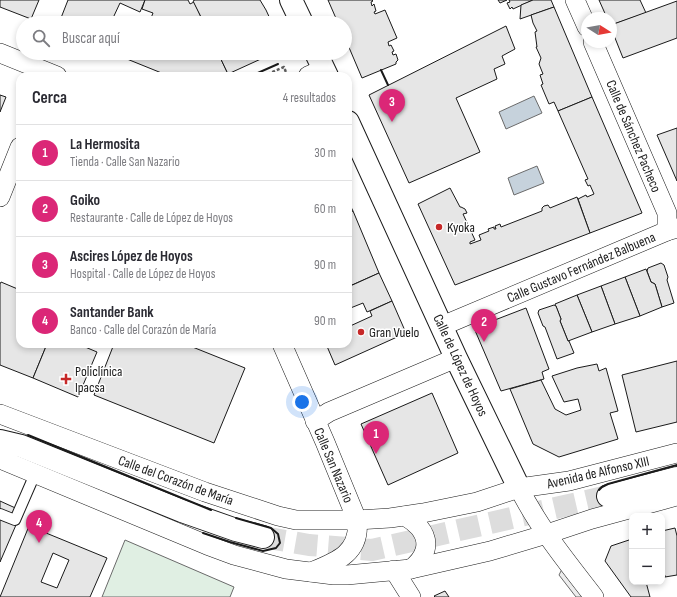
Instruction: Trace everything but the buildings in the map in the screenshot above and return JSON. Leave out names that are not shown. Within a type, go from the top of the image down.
[{"type":"street","points":[[291,0],[299,16]]},
{"type":"street","points":[[575,0],[581,14]]},
{"type":"street","name":"Calle de Sánchez Pacheco","points":[[596,48],[667,212],[667,221],[672,229]]},
{"type":"street","points":[[0,53],[16,60]]},
{"type":"street","points":[[16,60],[45,72]]},
{"type":"street","name":"Calle de López de Hoyos","points":[[352,131],[456,358],[524,500],[546,534],[594,597]]},
{"type":"street","points":[[0,197],[16,157]]},
{"type":"street","name":"Calle Gustavo Fernández Balbuena","points":[[442,326],[672,229]]},
{"type":"street","name":"Calle San Nazario","points":[[284,348],[357,520]]},
{"type":"street","points":[[315,421],[329,412],[456,358]]},
{"type":"street","name":"Calle del Corazón de María","points":[[0,414],[205,492],[278,516],[296,520],[357,520],[405,516],[477,502],[518,488]]},
{"type":"street","name":"Calle del Corazón de María","points":[[0,433],[10,444],[182,511],[236,530],[263,537]]},
{"type":"street","name":"Avenida de Alfonso XIII","points":[[518,488],[570,481],[677,453]]},
{"type":"street","points":[[0,459],[234,555],[286,570],[334,575],[403,569],[490,551],[592,519],[677,496]]},
{"type":"street","name":"Avenida de Alfonso XIII","points":[[608,496],[677,478]]},
{"type":"street","points":[[403,569],[422,559],[426,543],[420,528],[405,516]]},
{"type":"street","points":[[310,572],[340,559],[348,552],[354,544],[357,534],[357,520]]},
{"type":"street","points":[[403,569],[411,597]]},
{"type":"lane","points":[[0,514],[15,520],[35,474]]},
{"type":"path","points":[[272,72],[284,67],[286,72]]},
{"type":"green space","points":[[125,540],[234,587],[230,597],[102,597]]},
{"type":"shaded area","points":[[534,96],[542,113],[506,129],[499,112]]},
{"type":"shaded area","points":[[537,166],[544,183],[514,195],[508,178]]},
{"type":"shaded area","points":[[562,569],[583,597],[576,597],[559,575]]},
{"type":"tunnel","points":[[263,537],[309,545],[372,550],[608,496]]},
{"type":"wall","points":[[260,72],[278,64]]},
{"type":"wall","points":[[381,70],[388,85]]},
{"type":"wall","points":[[28,435],[211,510]]},
{"type":"wall","points":[[599,490],[608,484],[677,465]]},
{"type":"wall","points":[[203,533],[263,551],[276,548],[280,543],[278,534],[271,528],[236,518]]},
{"type":"place","name":"Ascires López de Hoyos","points":[[392,122]]},
{"type":"place","name":"Kyoka","points":[[439,227]]},
{"type":"place","name":"Gran Vuelo","points":[[361,332]]},
{"type":"place","name":"Goiko","points":[[484,342]]},
{"type":"place","name":"Policlínica Ipacsa","points":[[66,379]]},
{"type":"place","name":"La Hermosita","points":[[376,454]]},
{"type":"place","name":"Santander Bank","points":[[39,543]]}]
